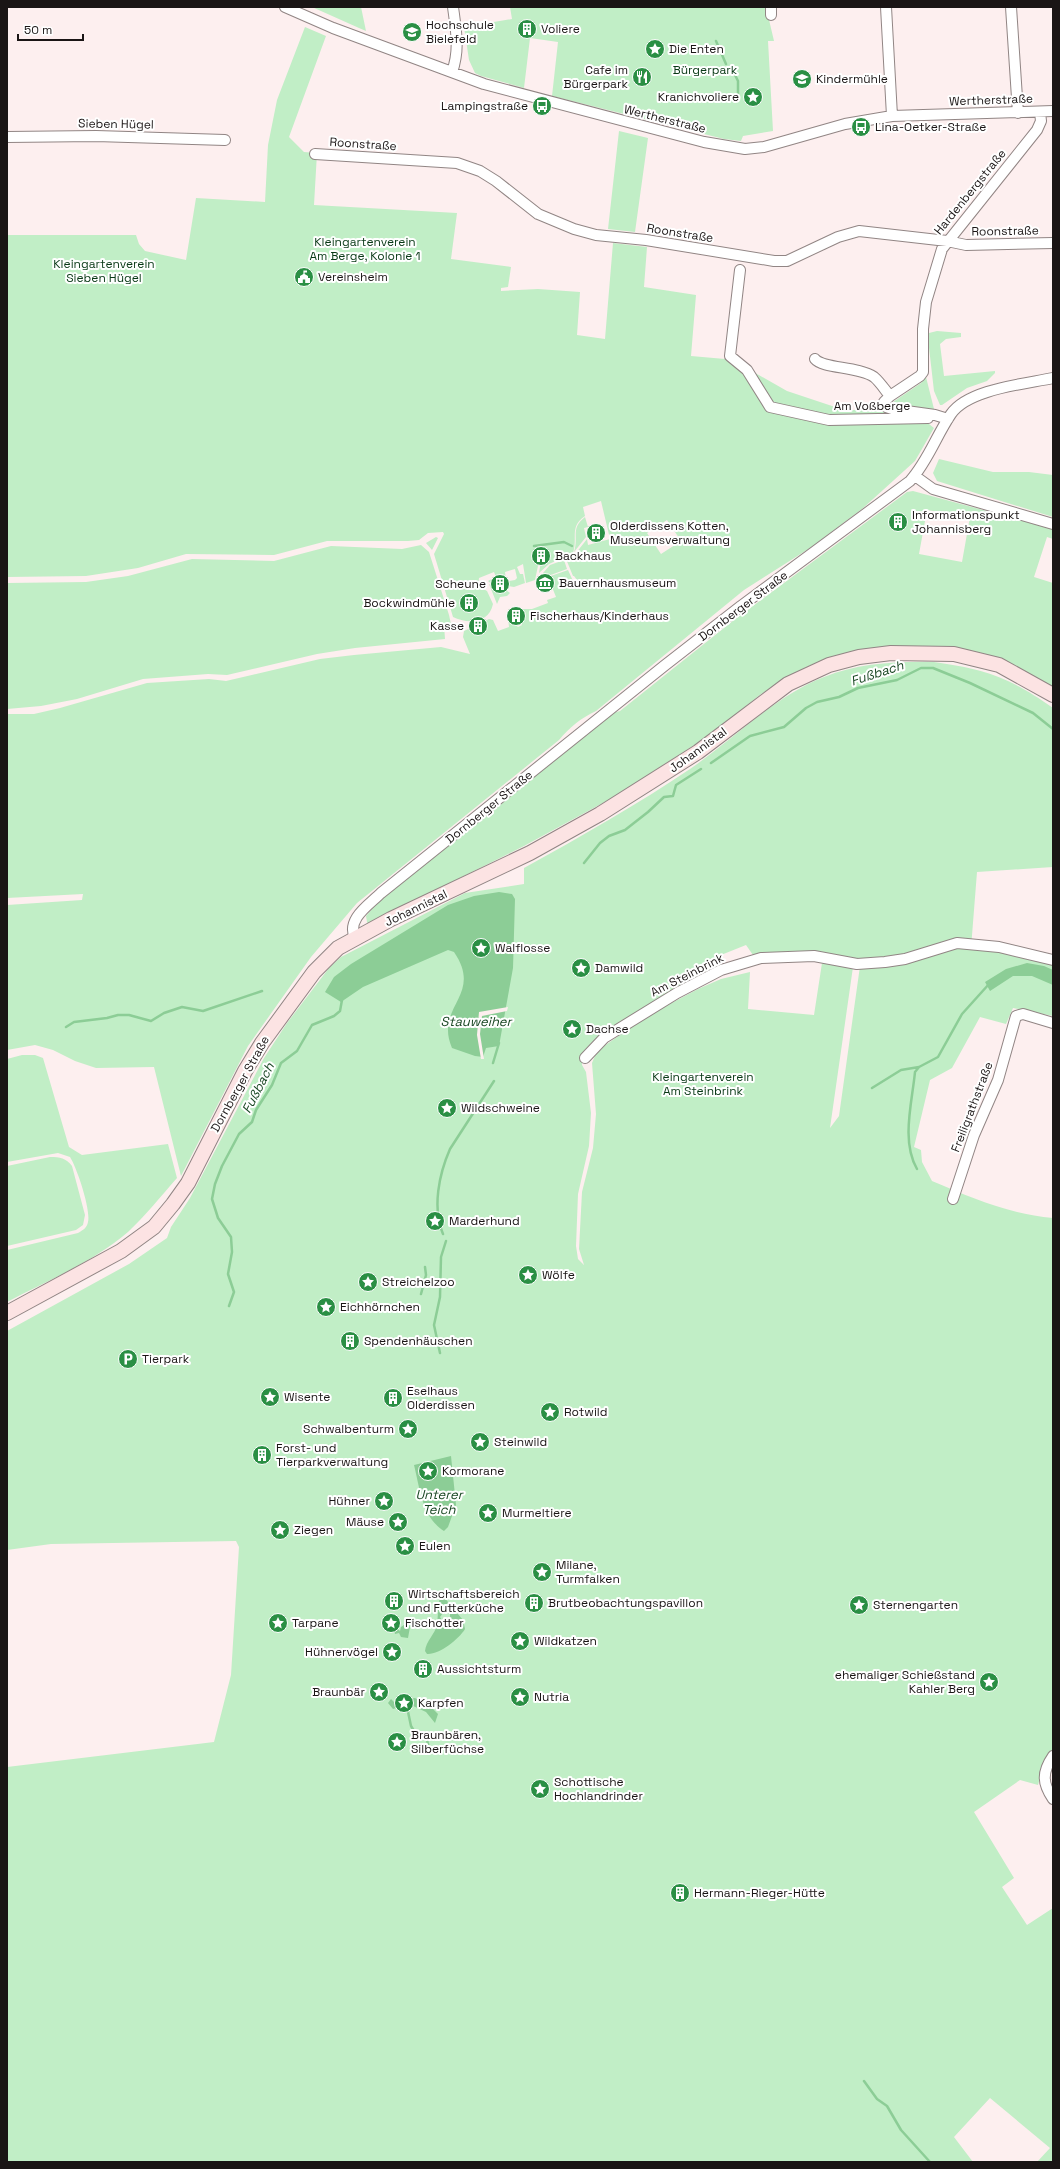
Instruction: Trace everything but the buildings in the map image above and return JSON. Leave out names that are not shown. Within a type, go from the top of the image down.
[{"type":"main road","name":"Johannistal","points":[[355,938],[530,853],[600,814],[698,752],[788,684],[829,664],[859,656],[890,653],[954,654],[999,665],[1053,695]]},
{"type":"main road","name":"Dornberger Straße","points":[[7,1313],[121,1251],[142,1236],[163,1217],[188,1183],[244,1071],[262,1043],[320,965],[333,952],[355,938]]},
{"type":"street","name":"Wertherstraße","points":[[286,7],[333,28],[484,84],[704,142],[745,149],[764,147],[845,124],[892,116],[1053,111]]},
{"type":"street","points":[[452,72],[457,60],[458,48],[453,7]]},
{"type":"street","points":[[886,7],[892,116]]},
{"type":"street","points":[[1011,7],[1018,113]]},
{"type":"street","name":"Hardenbergstraße","points":[[887,400],[916,380],[923,372],[923,329],[926,302],[934,269],[947,241],[1037,130],[1041,122],[1040,112]]},
{"type":"street","name":"Sieben Hügel","points":[[7,137],[96,136],[225,140]]},
{"type":"street","name":"Roonstraße","points":[[315,154],[457,163],[480,171],[496,181],[538,214],[574,229],[596,235],[646,240],[774,262],[787,261],[838,237],[858,231],[947,241],[966,245],[1053,243]]},
{"type":"street","name":"Am Voßberge","points":[[740,270],[730,356],[747,370],[770,407],[829,420],[924,419],[936,415]]},
{"type":"street","points":[[815,359],[821,363],[849,368],[868,374],[877,380],[892,409],[936,415],[948,419]]},
{"type":"street","name":"Dornberger Straße","points":[[355,938],[352,930],[354,921],[381,893],[664,666],[915,476],[931,452],[948,419],[959,406],[975,397],[1053,378]]},
{"type":"street","points":[[915,476],[933,489],[1053,524]]},
{"type":"street","name":"Am Steinbrink","points":[[585,1058],[604,1038],[671,997],[721,970],[761,958],[814,956],[857,964],[885,962],[905,959],[957,943],[999,947],[1053,960]]},
{"type":"street","name":"Freiligrathstraße","points":[[953,1199],[974,1135],[998,1080],[1014,1019],[1018,1014],[1023,1014],[1053,1023]]},
{"type":"street","points":[[1053,1756],[1044,1772],[1045,1786],[1053,1799]]},
{"type":"green space","points":[[312,7],[361,7],[366,31],[359,28]]},
{"type":"green space","name":"Bürgerpark","points":[[510,7],[766,7],[774,41],[768,41],[773,131],[743,136],[741,141],[724,139],[552,96],[558,42],[530,38],[524,88],[481,76],[475,73],[469,60],[464,27],[512,19]]},
{"type":"green space","points":[[305,27],[326,36],[289,137],[304,152],[317,153],[314,205],[457,213],[451,259],[511,267],[508,287],[501,288],[501,291],[538,289],[580,292],[577,335],[605,339],[613,243],[647,247],[644,287],[696,295],[691,356],[725,359],[736,362],[787,391],[844,410],[863,410],[880,405],[886,413],[919,416],[934,428],[915,461],[862,509],[810,548],[744,590],[596,711],[576,723],[559,740],[357,903],[311,957],[248,1046],[181,1176],[154,1067],[96,1068],[75,1061],[53,1050],[35,1045],[7,1050],[7,905],[82,900],[83,894],[7,898],[7,714],[34,714],[147,683],[209,679],[226,681],[320,659],[441,647],[470,654],[463,637],[464,631],[489,619],[493,620],[498,631],[509,627],[508,618],[518,627],[522,625],[519,620],[522,618],[516,609],[532,609],[548,603],[547,600],[556,597],[548,577],[568,570],[573,581],[577,580],[573,576],[566,559],[577,555],[576,553],[587,539],[588,545],[610,539],[601,501],[583,507],[585,516],[580,520],[575,528],[573,553],[549,564],[539,573],[541,561],[545,561],[546,551],[538,550],[537,560],[539,561],[535,580],[526,583],[523,564],[517,567],[520,574],[523,574],[525,583],[514,587],[508,586],[509,581],[517,578],[515,569],[505,572],[506,580],[502,579],[505,577],[502,574],[499,576],[501,579],[496,578],[494,586],[488,581],[496,577],[494,572],[479,578],[478,586],[487,591],[493,604],[491,611],[482,619],[477,621],[465,621],[453,617],[434,554],[444,534],[443,532],[428,533],[419,540],[408,541],[327,541],[274,555],[186,554],[138,568],[86,576],[7,577],[7,235],[136,235],[139,244],[145,251],[186,260],[196,198],[265,202],[268,145],[277,100]],"holes":[[[667,520],[681,541],[661,554],[647,533]]]},
{"type":"green space","points":[[619,131],[648,138],[635,232],[608,229]]},
{"type":"green space","points":[[937,331],[961,333],[961,337],[946,339],[940,344],[944,376],[995,371],[995,373],[987,381],[967,388],[942,405],[940,405],[934,391],[928,339],[929,333]]},
{"type":"green space","points":[[926,377],[934,409],[893,406],[893,402],[921,383]]},
{"type":"green space","points":[[939,459],[993,472],[1029,472],[1053,475],[1053,517],[937,481],[933,473]]},
{"type":"green space","points":[[913,491],[1053,529],[1053,539],[1047,537],[1034,577],[1053,583],[1053,685],[1051,687],[1030,674],[997,658],[961,649],[819,662],[806,667],[761,694],[710,735],[612,798],[524,846],[368,924],[366,916],[377,903],[613,713],[620,711],[734,620],[907,492]],"holes":[[[927,510],[970,517],[962,562],[919,554]]]},
{"type":"green space","points":[[585,517],[588,527],[584,528],[586,537],[574,552],[576,529],[580,521]]},
{"type":"green space","points":[[436,537],[438,538],[432,550],[426,543]]},
{"type":"green space","points":[[421,545],[429,552],[449,615],[451,624],[444,625],[445,639],[355,648],[317,654],[227,675],[208,674],[143,679],[77,699],[41,706],[7,709],[7,583],[86,582],[128,576],[192,559],[274,561],[331,546],[402,549]]},
{"type":"green space","points":[[564,560],[567,569],[548,576],[543,573],[550,565]]},
{"type":"green space","points":[[489,584],[494,587],[493,591],[505,593],[506,590],[510,593],[507,596],[500,597],[497,604]]},
{"type":"green space","name":"Kleingartenverein Am Steinbrink","points":[[934,662],[952,665],[997,676],[1024,689],[1053,708],[1053,867],[977,872],[971,948],[995,950],[1053,962],[1053,1016],[1013,1008],[1006,1024],[980,1017],[952,1068],[930,1080],[914,1147],[921,1150],[922,1162],[932,1181],[976,1199],[1006,1209],[1053,1218],[1053,1752],[1043,1767],[1038,1785],[1020,1780],[974,1812],[1014,1878],[1002,1887],[1027,1925],[1053,1908],[1053,2162],[1037,2162],[1050,2148],[990,2098],[954,2137],[973,2162],[7,2162],[7,1767],[214,1742],[231,1675],[239,1547],[236,1541],[51,1544],[7,1550],[7,1331],[129,1264],[167,1238],[171,1227],[190,1198],[264,1058],[287,1023],[329,968],[341,957],[465,893],[524,884],[524,868],[650,795],[690,769],[772,706],[806,685],[837,672],[865,666]],"holes":[[[746,945],[753,955],[815,952],[861,959],[839,1116],[830,1128],[853,967],[822,963],[814,1015],[748,1009],[750,972],[721,979],[698,989],[647,1016],[597,1051],[592,1063],[596,1114],[593,1148],[582,1192],[579,1249],[584,1265],[578,1259],[576,1246],[578,1194],[589,1146],[591,1113],[586,1072],[582,1065],[582,1060],[591,1043],[619,1023],[714,970],[721,955]]]},
{"type":"green space","points":[[22,1055],[35,1055],[43,1058],[69,1147],[82,1155],[168,1144],[177,1178],[135,1226],[114,1243],[85,1262],[7,1302],[7,1250],[78,1233],[87,1226],[88,1222],[83,1189],[70,1157],[58,1153],[7,1162],[7,1059]]},
{"type":"green space","points":[[50,1157],[62,1158],[72,1166],[85,1215],[83,1225],[76,1230],[7,1246],[7,1166]]},
{"type":"water","points":[[664,44],[664,51],[654,51],[653,45]]},
{"type":"water","name":"Stauweiher","points":[[499,892],[512,894],[515,899],[513,968],[499,1046],[486,1048],[483,1057],[475,1056],[452,1048],[448,1034],[449,1021],[462,991],[464,980],[462,967],[454,952],[448,950],[363,987],[341,1002],[325,992],[334,977],[351,964],[448,905],[474,896]]},
{"type":"water","points":[[1027,963],[1044,966],[1053,970],[1053,985],[1032,976],[1013,976],[990,991],[985,982],[1006,969]]},
{"type":"water","name":"Unterer Teich","points":[[451,1456],[456,1505],[448,1527],[444,1531],[431,1518],[426,1510],[420,1493],[414,1465]]},
{"type":"water","points":[[440,1596],[443,1596],[463,1620],[465,1629],[448,1646],[432,1654],[427,1654],[425,1651],[426,1647],[437,1625]],"holes":[[[443,1613],[450,1614],[450,1618],[442,1620],[440,1617]]]},
{"type":"water","points":[[408,1622],[410,1627],[408,1638],[401,1637],[399,1633],[395,1634],[394,1630],[398,1629],[400,1631],[401,1627]]},
{"type":"water","points":[[415,1698],[430,1706],[438,1714],[435,1723],[426,1712],[411,1705],[407,1708],[403,1706],[393,1709],[388,1703],[391,1699],[394,1702]]},
{"type":"pier","points":[[508,1007],[507,1011],[482,1016],[480,1034],[484,1059],[481,1059],[477,1035],[479,1012]]},
{"type":"waterway","points":[[716,41],[726,64]]},
{"type":"waterway","points":[[734,73],[738,81],[738,94]]},
{"type":"waterway","points":[[534,546],[564,542],[572,546]]},
{"type":"waterway","name":"Fußbach","points":[[711,763],[750,736],[784,727],[806,708],[817,702],[839,697],[858,688],[897,680],[921,668],[933,668],[970,683],[1033,713],[1053,729]]},
{"type":"waterway","name":"Fußbach","points":[[584,863],[600,843],[609,836],[625,830],[664,797],[673,796],[676,785],[701,769]]},
{"type":"waterway","points":[[917,1169],[912,1158],[909,1134],[910,1109],[915,1072],[919,1067],[938,1057],[962,1014],[989,984]]},
{"type":"waterway","points":[[66,1027],[74,1022],[107,1018],[118,1015],[129,1015],[151,1021],[164,1013],[182,1007],[203,1011],[262,991]]},
{"type":"waterway","name":"Fußbach","points":[[229,1306],[234,1292],[228,1274],[232,1252],[231,1237],[218,1218],[212,1199],[215,1184],[222,1166],[239,1134],[252,1122],[256,1110],[272,1085],[281,1063],[297,1051],[312,1025],[334,1016],[340,1011],[342,1000]]},
{"type":"waterway","points":[[493,1063],[499,1043]]},
{"type":"waterway","points":[[872,1088],[901,1070],[919,1067]]},
{"type":"waterway","points":[[443,1234],[437,1202],[440,1180],[446,1159],[450,1149],[494,1081]]},
{"type":"waterway","points":[[440,1353],[434,1325],[440,1297],[441,1257],[446,1241]]},
{"type":"waterway","points":[[421,1294],[426,1275],[425,1267]]},
{"type":"waterway","points":[[407,1707],[411,1726],[417,1736],[426,1736],[429,1748],[432,1751]]},
{"type":"waterway","points":[[864,2081],[877,2099],[887,2106],[901,2130],[930,2162]]},
{"type":"place","name":"Voliere","points":[[527,29]]},
{"type":"place","name":"Hochschule Bielefeld","points":[[412,32]]},
{"type":"place","name":"Die Enten","points":[[655,49]]},
{"type":"place","name":"Cafe im Bürgerpark","points":[[642,77]]},
{"type":"place","name":"Kindermühle","points":[[802,79]]},
{"type":"place","name":"Kranichvoliere","points":[[753,97]]},
{"type":"place","name":"Lampingstraße","points":[[542,106]]},
{"type":"place","name":"Lina-Oetker-Straße","points":[[861,127]]},
{"type":"place","name":"Vereinsheim","points":[[304,277]]},
{"type":"place","name":"Informationspunkt Johannisberg","points":[[898,522]]},
{"type":"place","name":"Olderdissens Kotten, Museumsverwaltung","points":[[596,533]]},
{"type":"place","name":"Backhaus","points":[[541,556]]},
{"type":"place","name":"Bauernhausmuseum","points":[[545,583]]},
{"type":"place","name":"Scheune","points":[[500,584]]},
{"type":"place","name":"Bockwindmühle","points":[[469,603]]},
{"type":"place","name":"Fischerhaus/Kinderhaus","points":[[516,616]]},
{"type":"place","name":"Kasse","points":[[478,626]]},
{"type":"place","name":"Walflosse","points":[[481,948]]},
{"type":"place","name":"Damwild","points":[[581,968]]},
{"type":"place","name":"Dachse","points":[[572,1029]]},
{"type":"place","name":"Wildschweine","points":[[447,1108]]},
{"type":"place","name":"Marderhund","points":[[435,1221]]},
{"type":"place","name":"Wölfe","points":[[528,1275]]},
{"type":"place","name":"Streichelzoo","points":[[368,1282]]},
{"type":"place","name":"Eichhörnchen","points":[[326,1307]]},
{"type":"place","name":"Spendenhäuschen","points":[[350,1341]]},
{"type":"place","name":"Tierpark","points":[[128,1359]]},
{"type":"place","name":"Wisente","points":[[270,1397]]},
{"type":"place","name":"Eselhaus Olderdissen","points":[[393,1398]]},
{"type":"place","name":"Rotwild","points":[[550,1412]]},
{"type":"place","name":"Schwalbenturm","points":[[408,1429]]},
{"type":"place","name":"Steinwild","points":[[480,1442]]},
{"type":"place","name":"Forst- und Tierparkverwaltung","points":[[262,1455]]},
{"type":"place","name":"Kormorane","points":[[428,1471]]},
{"type":"place","name":"Hühner","points":[[384,1501]]},
{"type":"place","name":"Murmeltiere","points":[[488,1513]]},
{"type":"place","name":"Mäuse","points":[[398,1522]]},
{"type":"place","name":"Ziegen","points":[[280,1530]]},
{"type":"place","name":"Eulen","points":[[405,1546]]},
{"type":"place","name":"Milane, Turmfalken","points":[[542,1572]]},
{"type":"place","name":"Wirtschaftsbereich und Futterküche","points":[[394,1601]]},
{"type":"place","name":"Brutbeobachtungspavillon","points":[[534,1603]]},
{"type":"place","name":"Sternengarten","points":[[859,1605]]},
{"type":"place","name":"Tarpane","points":[[278,1623]]},
{"type":"place","name":"Fischotter","points":[[391,1623]]},
{"type":"place","name":"Wildkatzen","points":[[520,1641]]},
{"type":"place","name":"Hühnervögel","points":[[392,1652]]},
{"type":"place","name":"Aussichtsturm","points":[[423,1669]]},
{"type":"place","name":"ehemaliger Schießstand Kahler Berg","points":[[989,1682]]},
{"type":"place","name":"Braunbär","points":[[379,1692]]},
{"type":"place","name":"Nutria","points":[[520,1697]]},
{"type":"place","name":"Karpfen","points":[[404,1703]]},
{"type":"place","name":"Braunbären, Silberfüchse","points":[[397,1742]]},
{"type":"place","name":"Schottische Hochlandrinder","points":[[540,1789]]},
{"type":"place","name":"Hermann-Rieger-Hütte","points":[[680,1893]]},
{"type":"park label","name":"Kleingartenverein Am Berge, Kolonie 1","points":[[365,249]]},
{"type":"park label","name":"Kleingartenverein Sieben Hügel","points":[[104,271]]}]
